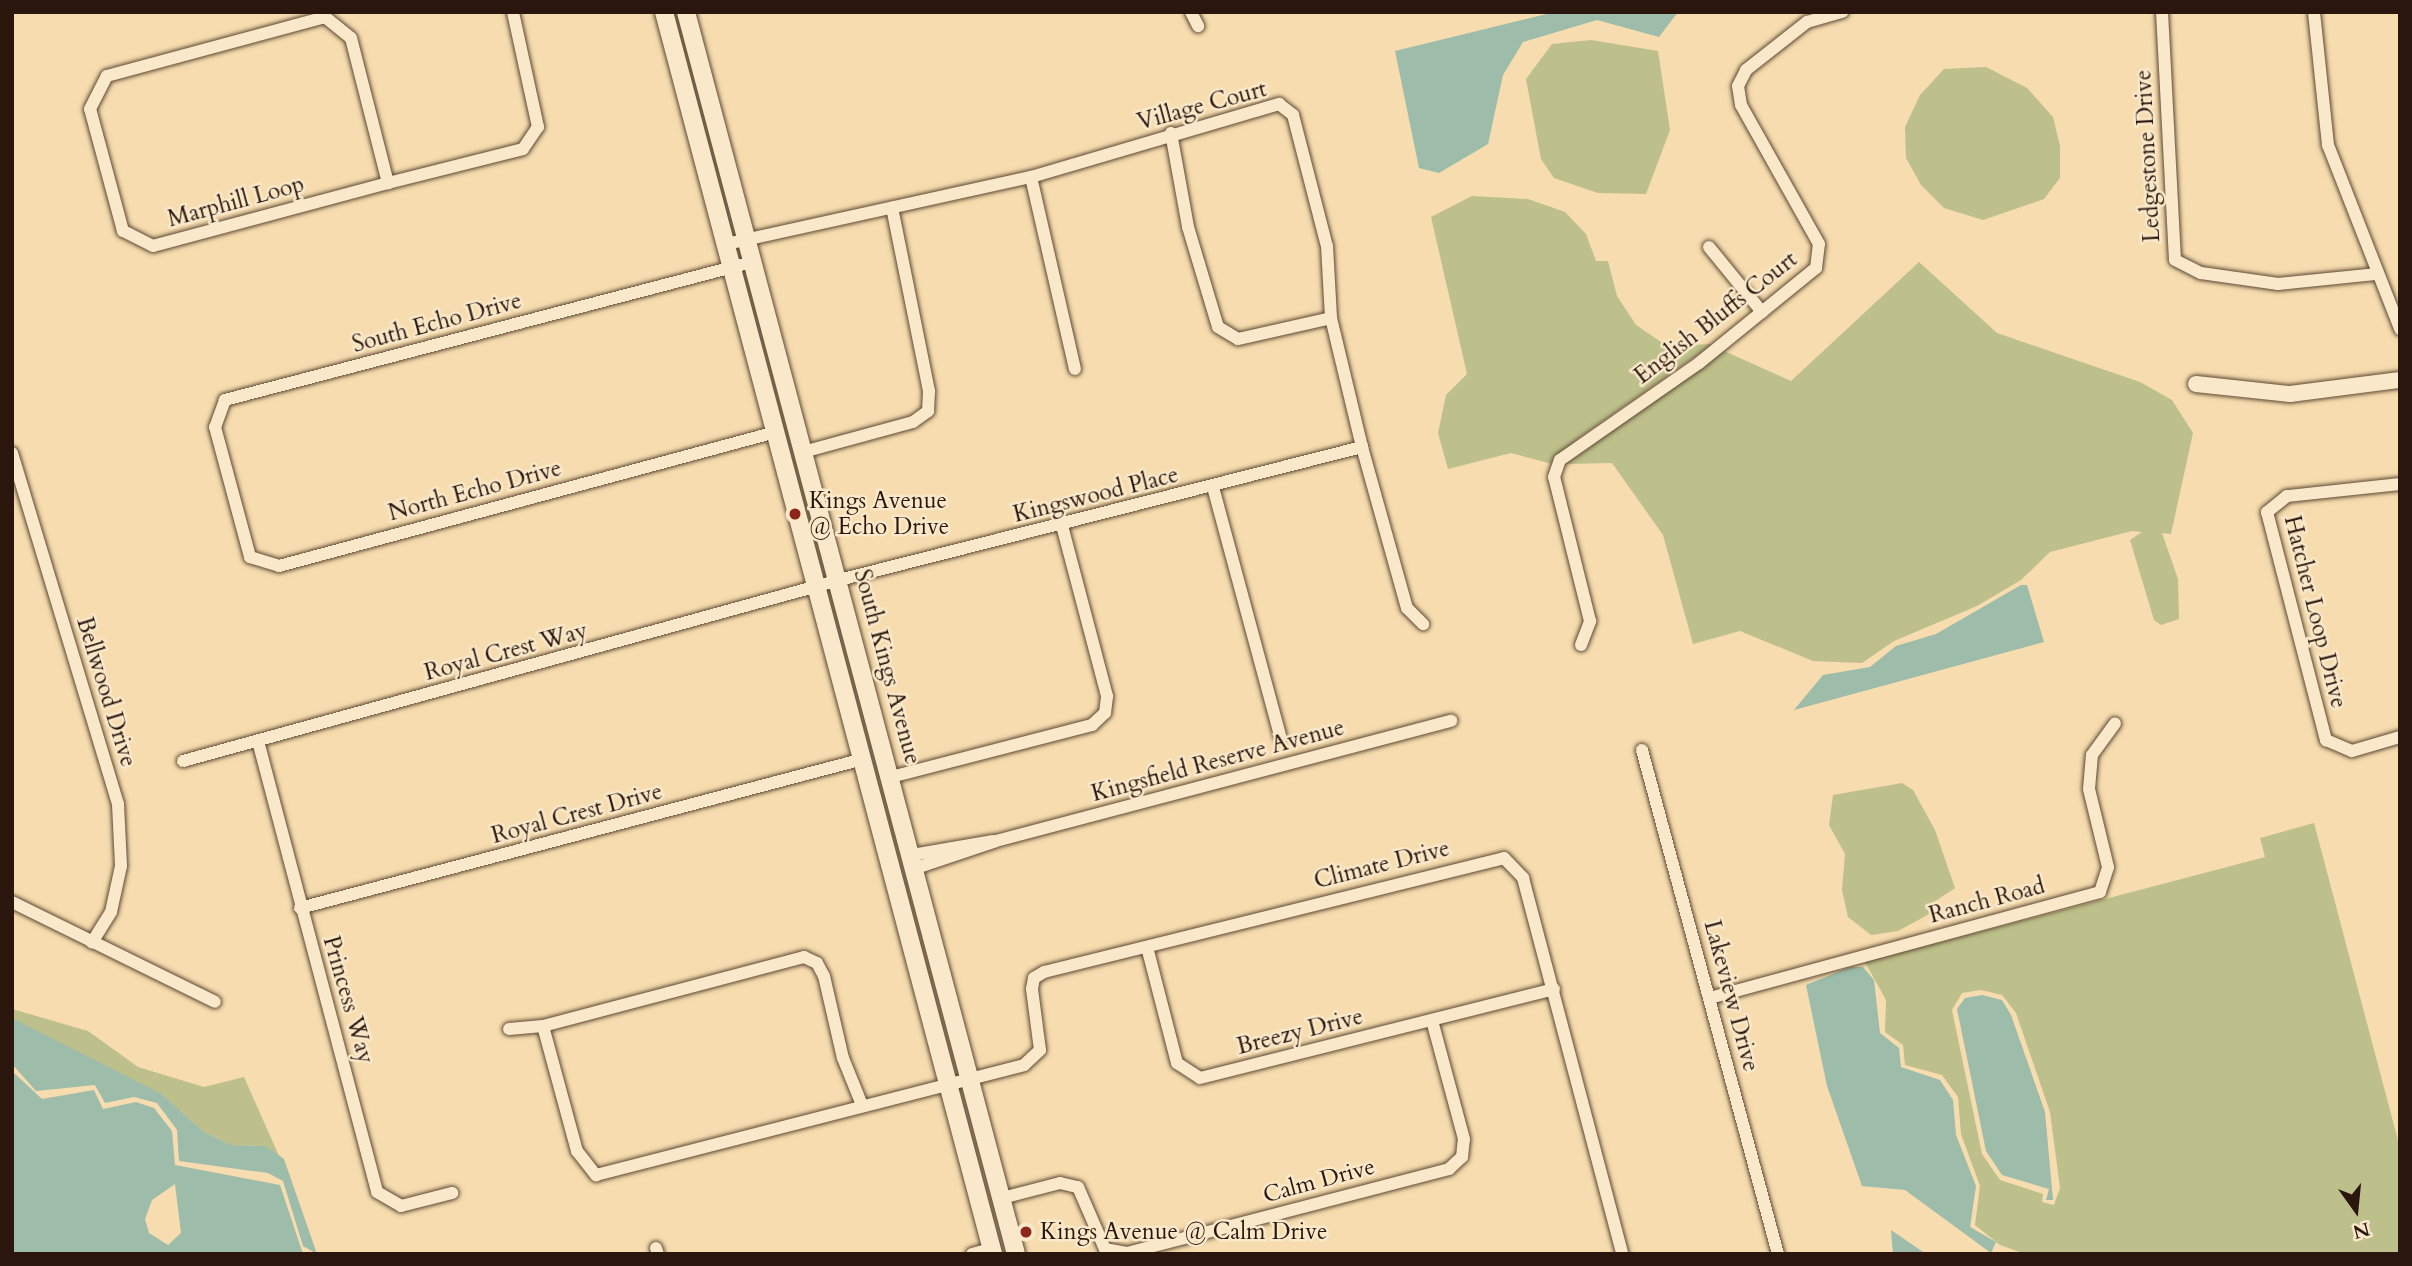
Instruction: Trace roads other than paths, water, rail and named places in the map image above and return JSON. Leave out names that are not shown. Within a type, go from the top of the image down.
[{"type":"main road","name":"South Kings Avenue","points":[[664,12],[950,1081],[992,1251]]},
{"type":"main road","name":"South Kings Avenue","points":[[686,12],[972,1079],[1016,1254]]},
{"type":"main road","points":[[687,99],[707,94]]},
{"type":"street","name":"Marphill Loop","points":[[388,183],[352,38],[325,17],[107,76],[90,109],[123,231],[153,246],[523,149],[538,127],[513,12]]},
{"type":"street","points":[[1191,12],[1198,26]]},
{"type":"street","name":"English Bluffs Court","points":[[1581,645],[1590,621],[1554,477],[1560,460],[1762,312],[1816,268],[1821,257],[1741,105],[1738,86],[1746,70],[1807,22],[1843,12]]},
{"type":"street","name":"Ledgestone Drive","points":[[2162,12],[2175,260],[2201,273],[2266,283],[2376,274]]},
{"type":"street","points":[[2314,12],[2328,145],[2376,274],[2400,329]]},
{"type":"street","name":"Village Court","points":[[726,244],[1031,177],[1279,104],[1293,115],[1327,246],[1331,318],[1362,447],[1407,608],[1423,624]]},
{"type":"street","points":[[1171,134],[1188,227],[1217,327],[1238,339],[1331,318]]},
{"type":"street","points":[[1031,177],[1075,369]]},
{"type":"street","points":[[803,452],[913,422],[928,411],[929,391],[892,208]]},
{"type":"street","points":[[1709,247],[1762,312]]},
{"type":"street","name":"South Echo Drive","points":[[232,492],[215,427],[225,400],[752,262]]},
{"type":"street","points":[[2196,384],[2290,394],[2400,380]]},
{"type":"street","name":"North Echo Drive","points":[[232,492],[250,557],[279,566],[776,432]]},
{"type":"street","name":"Kingswood Place","points":[[839,580],[1062,526],[1362,447]]},
{"type":"street","name":"Bellwood Drive","points":[[12,453],[118,804],[121,866],[111,912],[92,943]]},
{"type":"street","name":"Hatcher Loop Drive","points":[[2400,484],[2287,496],[2267,512],[2326,740],[2352,751],[2400,737]]},
{"type":"street","points":[[1213,487],[1280,736]]},
{"type":"street","points":[[891,777],[1092,725],[1105,713],[1107,696],[1062,526]]},
{"type":"street","name":"Royal Crest Way","points":[[183,761],[818,589],[839,580]]},
{"type":"street","name":"Kingsfield Reserve Avenue","points":[[914,861],[1451,721]]},
{"type":"street","name":"Ranch Road","points":[[1710,998],[2099,892],[2108,867],[2089,789],[2092,755],[2115,723]]},
{"type":"street","name":"Princess Way","points":[[258,741],[377,1192],[401,1206],[452,1193]]},
{"type":"street","name":"Lakeview Drive","points":[[1642,750],[1778,1254]]},
{"type":"street","name":"Royal Crest Drive","points":[[300,908],[863,759]]},
{"type":"street","name":"Climate Drive","points":[[543,1026],[577,1151],[596,1175],[950,1081],[972,1079],[1024,1065],[1040,1050],[1034,978],[1504,858],[1523,878],[1622,1254]]},
{"type":"street","points":[[12,901],[215,1002]]},
{"type":"street","name":"Breezy Drive","points":[[1147,947],[1177,1063],[1200,1078],[1554,989]]},
{"type":"street","points":[[509,1029],[543,1026],[804,957],[824,976],[843,1058],[862,1105]]},
{"type":"street","name":"Calm Drive","points":[[1002,1198],[1060,1183],[1078,1187],[1100,1243],[1127,1253],[1449,1169],[1462,1157],[1464,1139],[1432,1020]]},
{"type":"street","points":[[972,1254],[992,1251]]},
{"type":"place","name":"Kings Avenue @ Echo Drive","points":[[795,514]]},
{"type":"place","name":"Kings Avenue @ Calm Drive","points":[[1026,1232]]}]
